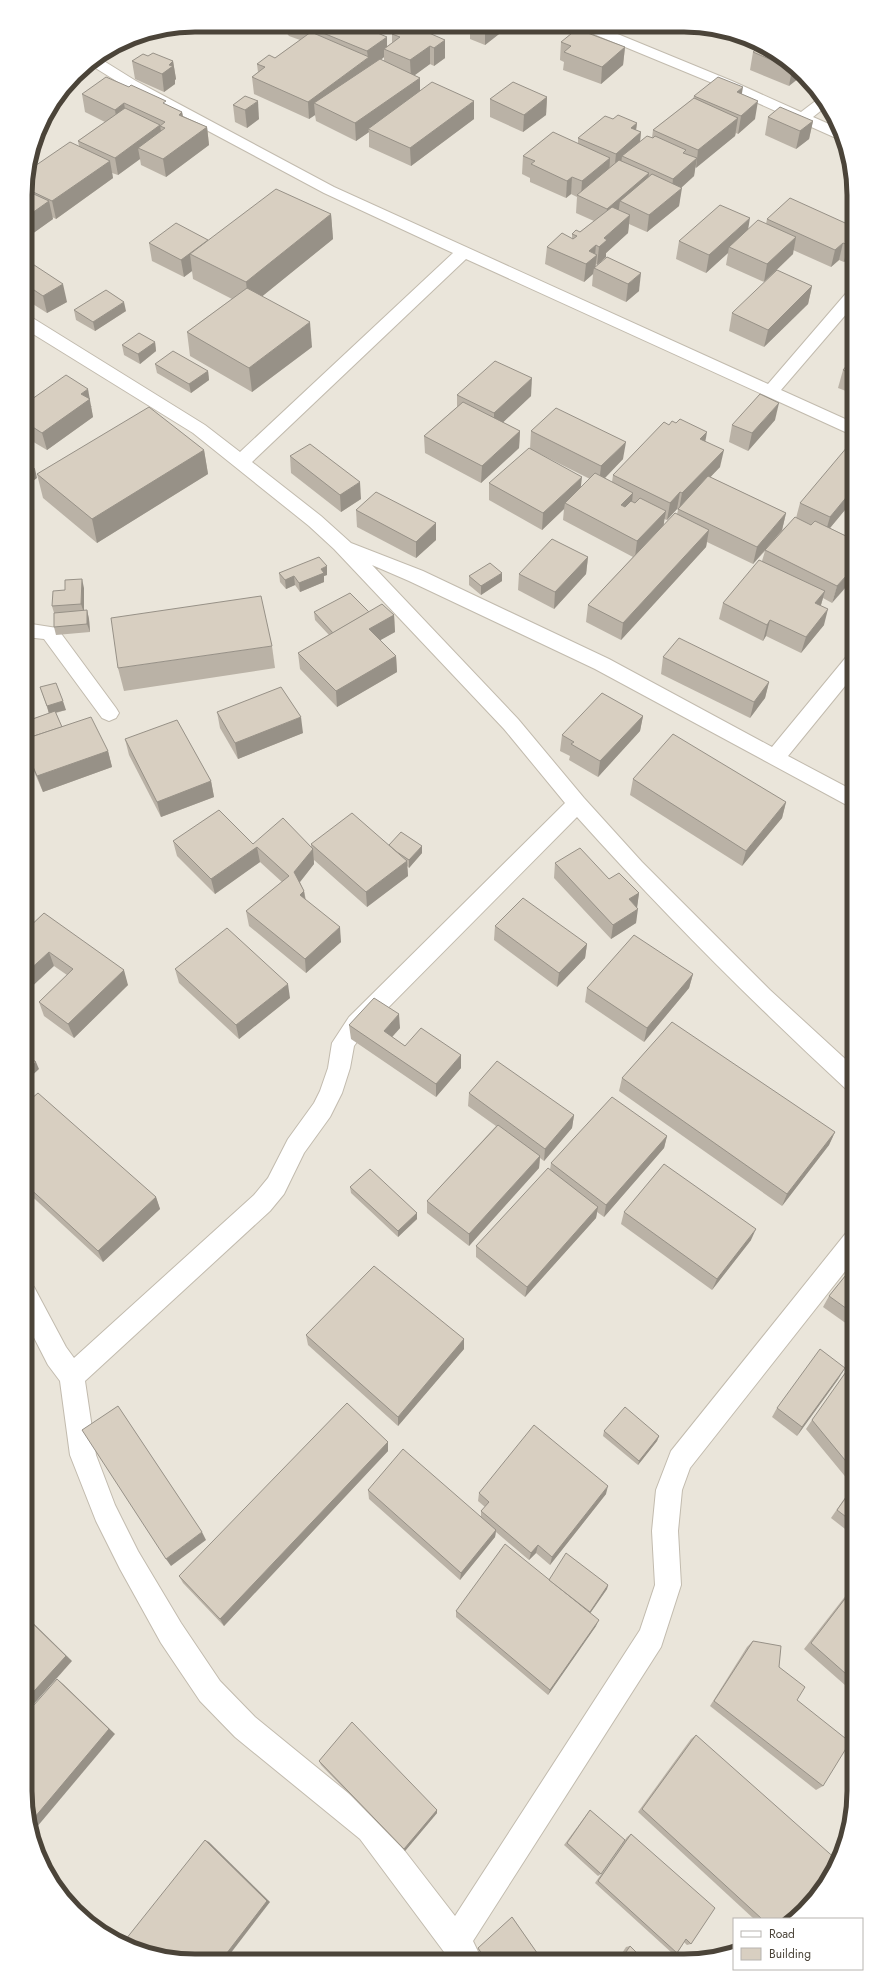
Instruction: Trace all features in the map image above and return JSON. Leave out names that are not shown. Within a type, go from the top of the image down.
[{"type":"street","points":[[601,32],[727,84],[835,132]]},
{"type":"street","points":[[99,64],[131,84],[329,190],[847,427]]},
{"type":"street","points":[[803,118],[820,104]]},
{"type":"street","points":[[241,462],[464,252]]},
{"type":"street","points":[[770,392],[847,304]]},
{"type":"street","points":[[32,325],[199,429],[341,544],[511,724],[577,804],[635,868],[762,997],[847,1076]]},
{"type":"street","points":[[341,544],[416,576],[602,664],[847,797]]},
{"type":"street","points":[[32,631],[50,633],[109,713]]},
{"type":"street","points":[[774,758],[847,669]]},
{"type":"street","points":[[72,1376],[262,1203],[276,1186],[296,1146],[322,1110],[331,1093],[339,1068],[343,1043],[357,1024],[577,804]]},
{"type":"street","points":[[32,1308],[57,1356],[72,1376],[83,1454],[105,1512],[171,1633],[210,1691],[245,1727],[370,1829],[461,1950],[651,1637],[668,1585],[665,1531],[669,1490],[680,1460],[847,1250]]},
{"type":"shaded area","points":[[695,32],[716,35],[746,44],[775,59],[807,88],[820,104],[835,133],[844,163],[847,184],[847,1802],[844,1823],[835,1853],[820,1882],[807,1898],[786,1918],[733,1918],[733,1946],[716,1951],[695,1954],[184,1954],[163,1951],[133,1942],[104,1927],[72,1898],[59,1882],[44,1853],[35,1823],[32,1802],[32,184],[35,163],[44,133],[59,104],[72,88],[88,72],[104,59],[113,54],[133,44],[174,33]]},
{"type":"building","points":[[311,32],[369,57],[308,102],[252,77],[265,67],[257,64],[269,55],[275,58]]},
{"type":"building","points":[[321,32],[375,32],[387,37],[367,51]]},
{"type":"building","points":[[394,32],[427,32],[445,40],[434,48],[430,46],[410,60],[384,49],[400,37],[392,34]]},
{"type":"building","points":[[573,32],[585,32],[625,47],[602,67],[564,52],[571,46],[561,42]]},
{"type":"building","points":[[757,49],[775,59],[781,64],[753,52]]},
{"type":"building","points":[[153,53],[173,61],[169,65],[173,66],[162,74],[132,61],[143,54],[148,56]]},
{"type":"building","points":[[380,59],[420,78],[355,123],[314,103]]},
{"type":"building","points":[[106,77],[129,87],[131,85],[166,101],[163,103],[182,112],[179,115],[207,127],[163,159],[138,148],[165,128],[160,126],[165,122],[124,103],[115,110],[82,94]]},
{"type":"building","points":[[718,77],[743,87],[737,92],[758,101],[741,116],[694,96]]},
{"type":"building","points":[[432,82],[474,101],[410,148],[368,129]]},
{"type":"building","points":[[513,82],[547,97],[524,115],[490,99]]},
{"type":"building","points":[[245,96],[258,101],[245,110],[233,105]]},
{"type":"building","points":[[694,98],[738,118],[698,150],[653,130]]},
{"type":"building","points":[[780,107],[813,121],[800,131],[768,117]]},
{"type":"building","points":[[125,108],[160,125],[115,158],[78,141]]},
{"type":"building","points":[[618,115],[637,123],[631,128],[641,132],[616,154],[578,138],[605,116],[613,119]]},
{"type":"building","points":[[553,132],[610,158],[582,181],[572,177],[567,181],[531,164],[535,161],[523,156]]},
{"type":"building","points":[[647,136],[653,138],[655,136],[686,150],[683,153],[697,158],[673,179],[622,156]]},
{"type":"building","points":[[70,142],[110,161],[52,201],[32,191],[34,166]]},
{"type":"building","points":[[619,160],[649,173],[607,209],[577,195]]},
{"type":"building","points":[[652,174],[682,188],[649,215],[620,201]]},
{"type":"building","points":[[276,189],[331,214],[246,282],[190,254]]},
{"type":"building","points":[[32,193],[49,201],[32,213]]},
{"type":"building","points":[[790,198],[847,224],[847,245],[843,243],[835,250],[767,219]]},
{"type":"building","points":[[720,205],[750,218],[709,255],[679,241]]},
{"type":"building","points":[[612,207],[630,215],[604,238],[607,240],[599,247],[596,245],[589,251],[597,255],[586,264],[547,247],[562,233],[573,239],[577,236],[572,234],[576,230],[580,232]]},
{"type":"building","points":[[758,220],[796,237],[767,264],[729,247]]},
{"type":"building","points":[[176,223],[208,240],[181,260],[149,243]]},
{"type":"building","points":[[607,257],[641,273],[628,284],[594,268]]},
{"type":"building","points":[[32,264],[63,284],[43,296],[32,289]]},
{"type":"building","points":[[777,270],[812,286],[768,330],[732,313]]},
{"type":"building","points":[[247,288],[310,322],[249,368],[187,332]]},
{"type":"building","points":[[106,290],[124,302],[93,322],[74,310]]},
{"type":"building","points":[[139,333],[155,342],[138,354],[122,345]]},
{"type":"building","points":[[173,351],[208,371],[189,384],[155,364]]},
{"type":"building","points":[[495,361],[532,378],[494,413],[457,395]]},
{"type":"building","points":[[847,365],[847,372],[843,370]]},
{"type":"building","points":[[66,375],[88,389],[81,394],[90,399],[42,433],[32,427],[32,399]]},
{"type":"building","points":[[760,394],[779,403],[752,433],[732,425]]},
{"type":"building","points":[[463,402],[520,431],[482,466],[424,436]]},
{"type":"building","points":[[149,407],[204,450],[92,519],[37,474]]},
{"type":"building","points":[[556,408],[626,442],[601,466],[531,431]]},
{"type":"building","points":[[680,419],[707,432],[700,439],[724,450],[682,493],[680,492],[670,503],[613,475],[664,422],[669,425],[672,421],[676,423]]},
{"type":"building","points":[[310,444],[360,482],[340,495],[290,456]]},
{"type":"building","points":[[847,447],[847,496],[830,517],[800,503]]},
{"type":"building","points":[[529,448],[582,477],[543,513],[489,483]]},
{"type":"building","points":[[595,473],[633,493],[621,505],[625,507],[631,501],[635,503],[640,498],[666,511],[637,541],[565,503]]},
{"type":"building","points":[[708,476],[786,513],[757,547],[678,509]]},
{"type":"building","points":[[376,492],[436,523],[416,542],[356,510]]},
{"type":"building","points":[[675,513],[709,530],[623,623],[588,605]]},
{"type":"building","points":[[795,517],[811,525],[815,521],[847,537],[847,575],[837,586],[765,550]]},
{"type":"building","points":[[552,539],[588,557],[555,592],[519,574]]},
{"type":"building","points":[[319,557],[327,566],[321,569],[324,573],[299,583],[294,576],[285,580],[279,573]]},
{"type":"building","points":[[759,560],[825,591],[815,603],[828,609],[806,637],[770,620],[767,625],[723,603]]},
{"type":"building","points":[[490,563],[502,573],[481,586],[469,576]]},
{"type":"building","points":[[82,579],[81,604],[52,606],[53,591],[65,590],[65,580]]},
{"type":"building","points":[[350,593],[369,612],[333,633],[314,612]]},
{"type":"building","points":[[261,596],[272,646],[118,668],[111,618]]},
{"type":"building","points":[[382,604],[394,615],[369,629],[396,656],[336,691],[298,653]]},
{"type":"building","points":[[87,610],[87,624],[54,627],[54,613]]},
{"type":"building","points":[[679,638],[769,682],[754,702],[663,657]]},
{"type":"building","points":[[56,683],[63,701],[47,706],[40,687]]},
{"type":"building","points":[[281,687],[301,717],[235,743],[217,712]]},
{"type":"building","points":[[602,693],[643,716],[600,761],[571,744],[574,742],[562,735]]},
{"type":"building","points":[[55,711],[62,727],[34,736],[32,732],[32,719]]},
{"type":"building","points":[[91,717],[108,751],[37,776],[32,764],[32,737]]},
{"type":"building","points":[[177,720],[211,781],[157,802],[125,739]]},
{"type":"building","points":[[673,734],[786,802],[746,851],[633,779]]},
{"type":"building","points":[[219,810],[253,844],[283,818],[313,849],[294,872],[304,891],[300,895],[340,927],[305,959],[246,911],[289,876],[257,847],[211,879],[173,841]]},
{"type":"building","points":[[352,813],[407,861],[366,892],[311,844]]},
{"type":"building","points":[[401,832],[422,846],[409,860],[389,845]]},
{"type":"building","points":[[580,848],[609,879],[619,873],[639,893],[629,899],[638,909],[613,925],[555,863]]},
{"type":"building","points":[[523,898],[587,944],[559,973],[495,926]]},
{"type":"building","points":[[44,913],[124,970],[68,1024],[39,1002],[73,969],[49,952],[32,968],[32,924]]},
{"type":"building","points":[[227,928],[288,984],[236,1025],[175,969]]},
{"type":"building","points":[[634,935],[693,974],[647,1028],[587,988]]},
{"type":"building","points":[[374,998],[399,1014],[384,1031],[405,1046],[421,1028],[461,1055],[436,1084],[349,1025]]},
{"type":"building","points":[[672,1022],[835,1132],[787,1194],[622,1078]]},
{"type":"building","points":[[32,1059],[36,1062],[32,1066]]},
{"type":"building","points":[[497,1061],[574,1115],[545,1149],[469,1093]]},
{"type":"building","points":[[38,1093],[156,1197],[98,1251],[32,1190],[32,1098]]},
{"type":"building","points":[[612,1097],[667,1136],[606,1205],[551,1163]]},
{"type":"building","points":[[498,1125],[540,1156],[469,1234],[427,1201]]},
{"type":"building","points":[[664,1164],[756,1229],[717,1279],[624,1212]]},
{"type":"building","points":[[548,1168],[598,1207],[527,1287],[476,1246]]},
{"type":"building","points":[[370,1169],[417,1213],[398,1231],[350,1187]]},
{"type":"building","points":[[374,1266],[464,1339],[398,1417],[306,1335]]},
{"type":"building","points":[[847,1274],[847,1309],[829,1296]]},
{"type":"building","points":[[820,1349],[845,1368],[802,1427],[777,1408]]},
{"type":"building","points":[[847,1370],[847,1462],[812,1420]]},
{"type":"building","points":[[347,1403],[388,1442],[220,1619],[179,1576]]},
{"type":"building","points":[[118,1406],[202,1532],[166,1559],[82,1430]]},
{"type":"building","points":[[625,1407],[659,1436],[639,1461],[604,1431]]},
{"type":"building","points":[[534,1425],[608,1486],[552,1557],[538,1545],[531,1553],[481,1511],[489,1502],[479,1493]]},
{"type":"building","points":[[403,1449],[496,1530],[461,1573],[368,1490]]},
{"type":"building","points":[[847,1496],[847,1518],[837,1510]]},
{"type":"building","points":[[505,1544],[599,1620],[550,1690],[456,1611]]},
{"type":"building","points":[[566,1553],[608,1585],[590,1612],[549,1580]]},
{"type":"building","points":[[847,1596],[847,1675],[811,1643]]},
{"type":"building","points":[[32,1623],[66,1656],[32,1693]]},
{"type":"building","points":[[753,1641],[781,1646],[779,1667],[805,1687],[797,1700],[847,1740],[847,1747],[823,1786],[714,1701]]},
{"type":"building","points":[[57,1679],[109,1729],[34,1818],[32,1802],[32,1707]]},
{"type":"building","points":[[352,1722],[437,1810],[404,1849],[319,1761]]},
{"type":"building","points":[[696,1735],[833,1857],[820,1882],[791,1914],[786,1918],[761,1918],[642,1809]]},
{"type":"building","points":[[590,1810],[625,1840],[601,1874],[567,1843]]},
{"type":"building","points":[[631,1834],[715,1908],[691,1944],[686,1939],[677,1953],[598,1881]]},
{"type":"building","points":[[205,1840],[267,1901],[226,1954],[174,1953],[133,1942],[126,1939]]},
{"type":"building","points":[[512,1917],[538,1954],[482,1954],[478,1948]]},
{"type":"building","points":[[630,1946],[638,1954],[625,1954]]}]
